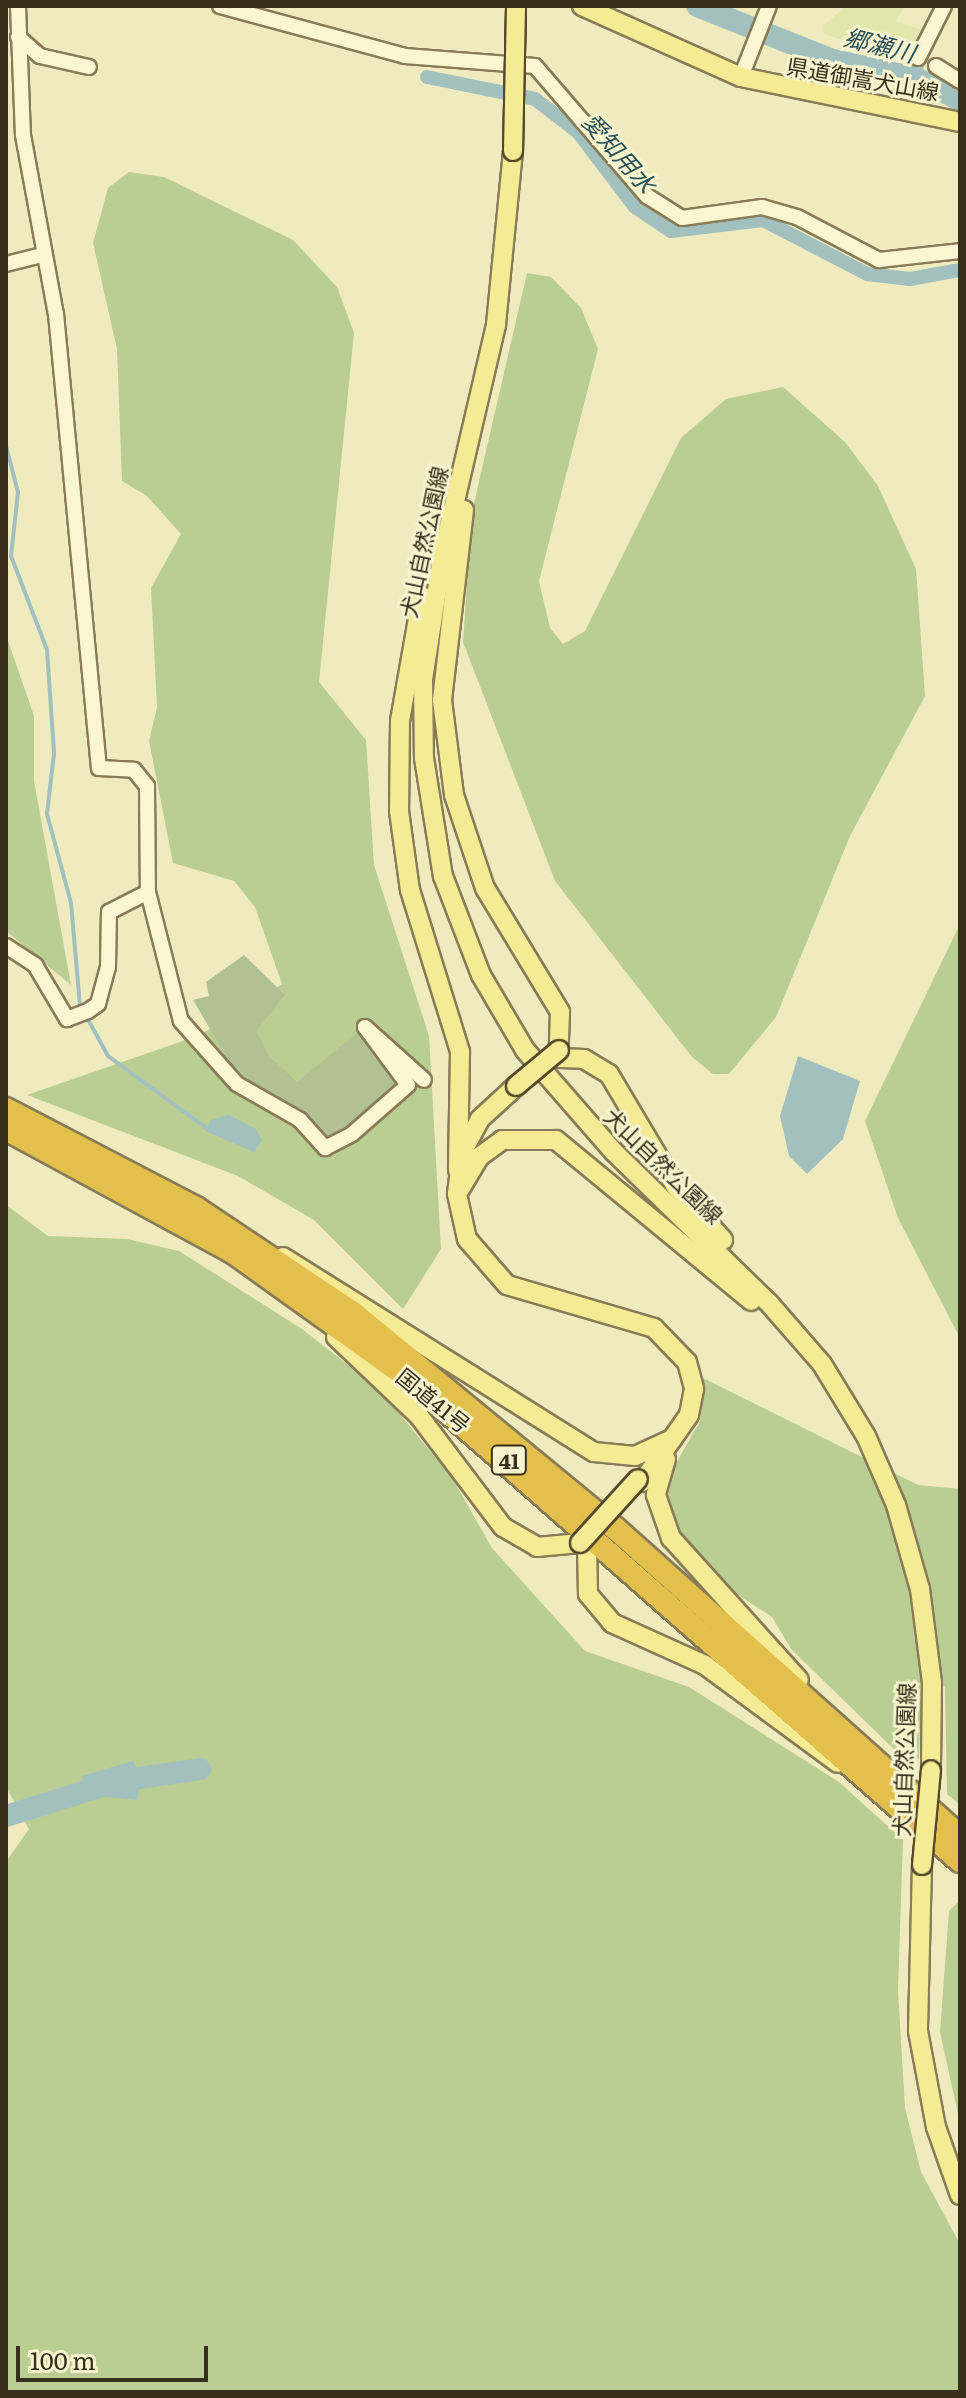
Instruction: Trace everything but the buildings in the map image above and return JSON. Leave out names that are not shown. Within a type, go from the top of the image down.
[{"type":"highway","name":"国道41号","points":[[6,1109],[239,1246],[452,1389],[960,1836]]},
{"type":"highway","name":"国道41号","points":[[6,1129],[239,1246],[518,1468],[864,1779],[960,1861]]},
{"type":"main road","name":"犬山自然公園線","points":[[516,6],[513,151],[496,325],[465,463],[423,679],[431,818],[461,928],[499,1009],[570,1105],[822,1364],[866,1436],[909,1545],[932,1683],[931,1770],[922,1865],[918,2031],[936,2127],[960,2195]]},
{"type":"main road","name":"県道御嵩犬山線","points":[[582,6],[741,77],[960,122]]},
{"type":"main road","points":[[473,429],[450,480],[412,639],[398,769],[410,890],[460,1052],[457,1194],[467,1239],[507,1285],[541,1301],[623,1316],[672,1342],[694,1389],[656,1495],[671,1538],[861,1750]]},
{"type":"main road","points":[[458,1170],[480,1119],[559,1054],[560,1012],[485,888],[447,754],[446,646],[465,463]]},
{"type":"main road","points":[[559,1054],[584,1059],[609,1074],[676,1187],[770,1288],[822,1364]]},
{"type":"main road","points":[[457,1194],[479,1157],[502,1140],[556,1140],[664,1223],[822,1364]]},
{"type":"main road","points":[[239,1246],[317,1274],[594,1452],[635,1456],[678,1435]]},
{"type":"main road","points":[[239,1246],[395,1392],[503,1527],[537,1547],[583,1543],[678,1435]]},
{"type":"main road","points":[[583,1543],[588,1594],[612,1623],[705,1665],[864,1779]]},
{"type":"street","points":[[18,6],[23,135],[42,255],[56,314],[99,768],[142,774],[148,892],[181,1021],[237,1084],[300,1120],[325,1148],[352,1134],[408,1085],[365,1027],[424,1080]]},
{"type":"street","points":[[220,6],[405,56],[535,66],[647,196],[682,218],[762,207],[879,260],[960,251]]},
{"type":"street","points":[[918,58],[944,6]]},
{"type":"street","points":[[741,77],[767,11]]},
{"type":"street","points":[[18,37],[40,56],[89,67]]},
{"type":"street","points":[[936,66],[960,81]]},
{"type":"street","points":[[6,264],[42,255]]},
{"type":"street","points":[[6,946],[35,965],[67,1019],[98,1004],[108,967],[109,912],[148,892]]},
{"type":"green space","points":[[846,6],[905,6],[895,21],[923,30],[913,51],[889,55],[824,34],[823,26]]},
{"type":"green space","points":[[129,172],[164,177],[293,240],[337,287],[354,333],[319,682],[366,740],[374,865],[429,1036],[441,1249],[403,1309],[314,1220],[238,1176],[27,1095],[200,1035],[282,984],[255,907],[234,881],[173,863],[149,741],[157,707],[151,588],[181,534],[147,496],[122,481],[117,349],[93,243],[108,188]]},
{"type":"green space","points":[[527,273],[551,277],[581,308],[598,349],[539,581],[550,628],[563,644],[585,631],[681,438],[726,399],[783,387],[845,442],[878,486],[916,569],[925,696],[850,836],[776,1017],[729,1074],[713,1074],[692,1057],[555,881],[463,642],[472,512]]},
{"type":"green space","points":[[6,635],[34,716],[34,781],[71,985],[6,931]]},
{"type":"green space","points":[[960,924],[960,1338],[898,1218],[865,1121]]},
{"type":"green space","points":[[244,955],[285,995],[256,1031],[269,1056],[297,1082],[358,1032],[400,1082],[350,1130],[325,1140],[289,1101],[274,1101],[229,1061],[193,1000],[209,996],[206,982]]},
{"type":"green space","points":[[6,1205],[48,1236],[127,1239],[179,1251],[302,1329],[380,1390],[452,1478],[492,1548],[585,1651],[689,1687],[839,1782],[903,1840],[898,1991],[905,2108],[921,2172],[960,2244],[960,2392],[6,2392],[6,1862],[29,1829],[6,1787]]},
{"type":"green space","points":[[703,1378],[918,1485],[960,1489],[960,1805],[947,1794],[945,1686],[921,1682],[919,1759],[906,1761],[791,1649],[772,1617],[711,1577],[666,1512],[667,1479],[700,1421]]},
{"type":"green space","points":[[960,1900],[960,2123],[940,2032],[949,1911]]},
{"type":"water","points":[[798,1056],[860,1081],[843,1139],[807,1174],[789,1156],[780,1116]]},
{"type":"water","points":[[229,1115],[256,1129],[262,1140],[254,1152],[205,1131],[211,1120]]},
{"type":"water","points":[[133,1761],[142,1776],[137,1800],[87,1795],[82,1776]]},
{"type":"waterway","name":"郷瀬川","points":[[697,6],[833,60],[916,78],[960,100]]},
{"type":"waterway","points":[[916,78],[952,6]]},
{"type":"waterway","name":"愛知用水","points":[[427,77],[535,99],[578,132],[635,207],[671,231],[763,220],[867,274],[910,279],[960,270]]},
{"type":"waterway","points":[[6,446],[18,492],[11,556],[47,650],[54,754],[47,814],[71,903],[80,1005],[108,1056],[206,1128]]},
{"type":"waterway","points":[[6,1816],[119,1781],[200,1769]]}]
